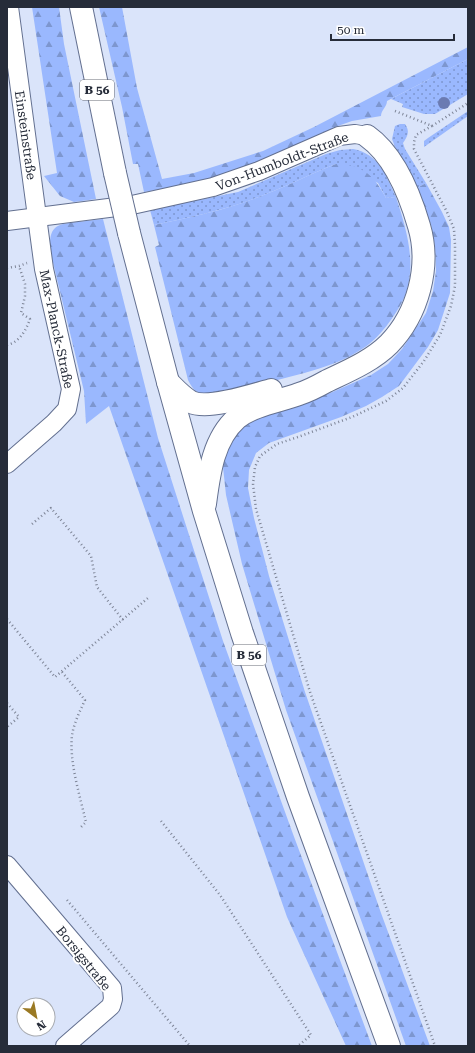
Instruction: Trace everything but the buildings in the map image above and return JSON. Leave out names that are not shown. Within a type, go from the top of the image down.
[{"type":"highway","name":"B 56","points":[[81,7],[115,173],[129,232],[168,382],[204,511],[271,720],[389,1046]]},
{"type":"highway","points":[[204,511],[209,476],[218,444],[230,426],[238,418],[250,410],[301,394],[348,371],[376,354],[388,345],[398,333],[415,302],[420,285],[422,270],[422,243],[420,230],[413,208],[389,158],[381,147],[367,136]]},
{"type":"highway","points":[[168,382],[182,396],[192,403],[207,405],[348,371]]},
{"type":"street","name":"Einsteinstraße","points":[[9,7],[38,216]]},
{"type":"street","name":"Von-Humboldt-Straße","points":[[7,221],[132,205],[213,187],[259,171],[339,136],[355,134],[367,136]]},
{"type":"street","name":"Max-Planck-Straße","points":[[7,464],[54,423],[67,409],[72,389],[44,269],[38,216]]},
{"type":"street","name":"Borsigstraße","points":[[7,865],[112,988],[113,999],[111,1006],[64,1046]]},
{"type":"path","points":[[395,111],[432,126],[468,104]]},
{"type":"path","points":[[7,268],[19,266],[25,284],[25,296],[21,313],[30,319],[22,335],[11,344],[7,345]]},
{"type":"path","points":[[32,524],[51,508],[91,556],[97,587],[122,620]]},
{"type":"path","points":[[256,509],[310,692],[435,1046]]},
{"type":"path","points":[[7,618],[55,677],[148,598]]},
{"type":"path","points":[[62,672],[85,700],[77,716],[72,736],[73,762],[86,822],[80,828]]},
{"type":"path","points":[[7,703],[19,717],[7,727]]},
{"type":"path","points":[[161,821],[220,895],[311,1035],[298,1046]]},
{"type":"path","points":[[67,900],[190,1046]]},
{"type":"green space","points":[[32,7],[59,7],[64,44],[96,199],[74,202],[60,196],[44,176],[57,173]]},
{"type":"green space","points":[[99,7],[122,7],[137,88],[162,179],[194,173],[263,151],[314,127],[468,47],[468,59],[387,101],[381,116],[352,121],[335,127],[297,147],[209,181],[144,192],[138,164],[133,164],[122,107]]},
{"type":"green space","points":[[468,59],[468,94],[435,114],[424,114],[402,107],[403,104],[391,99]]},
{"type":"green space","points":[[468,111],[468,116],[424,147],[424,141]]},
{"type":"green space","points":[[405,124],[408,129],[407,136],[403,143],[405,149],[426,183],[417,188],[392,139],[395,126]]},
{"type":"green space","points":[[353,149],[362,152],[375,161],[385,173],[396,197],[386,198],[378,183],[336,164],[239,204],[197,216],[154,225],[150,210],[238,192],[326,154],[340,150]]},
{"type":"green space","points":[[336,164],[354,166],[361,169],[372,177],[386,198],[396,197],[407,234],[410,273],[404,298],[396,312],[375,339],[362,349],[338,362],[312,371],[221,395],[203,394],[196,391],[188,380],[155,247],[159,245],[154,225],[197,216],[239,204]]},
{"type":"green space","points":[[426,183],[449,227],[451,240],[450,293],[438,330],[428,347],[399,386],[366,406],[341,417],[269,443],[256,453],[249,470],[248,488],[269,576],[305,692],[381,913],[430,1046],[406,1046],[286,710],[242,564],[226,495],[223,467],[228,444],[241,427],[255,418],[328,394],[371,375],[388,364],[402,349],[426,313],[433,291],[436,271],[435,246],[431,225],[417,188]]},
{"type":"green space","points":[[103,219],[158,438],[223,641],[372,1046],[346,1046],[287,917],[109,406],[86,424],[84,391],[50,250],[50,242],[53,231],[59,225]]}]
